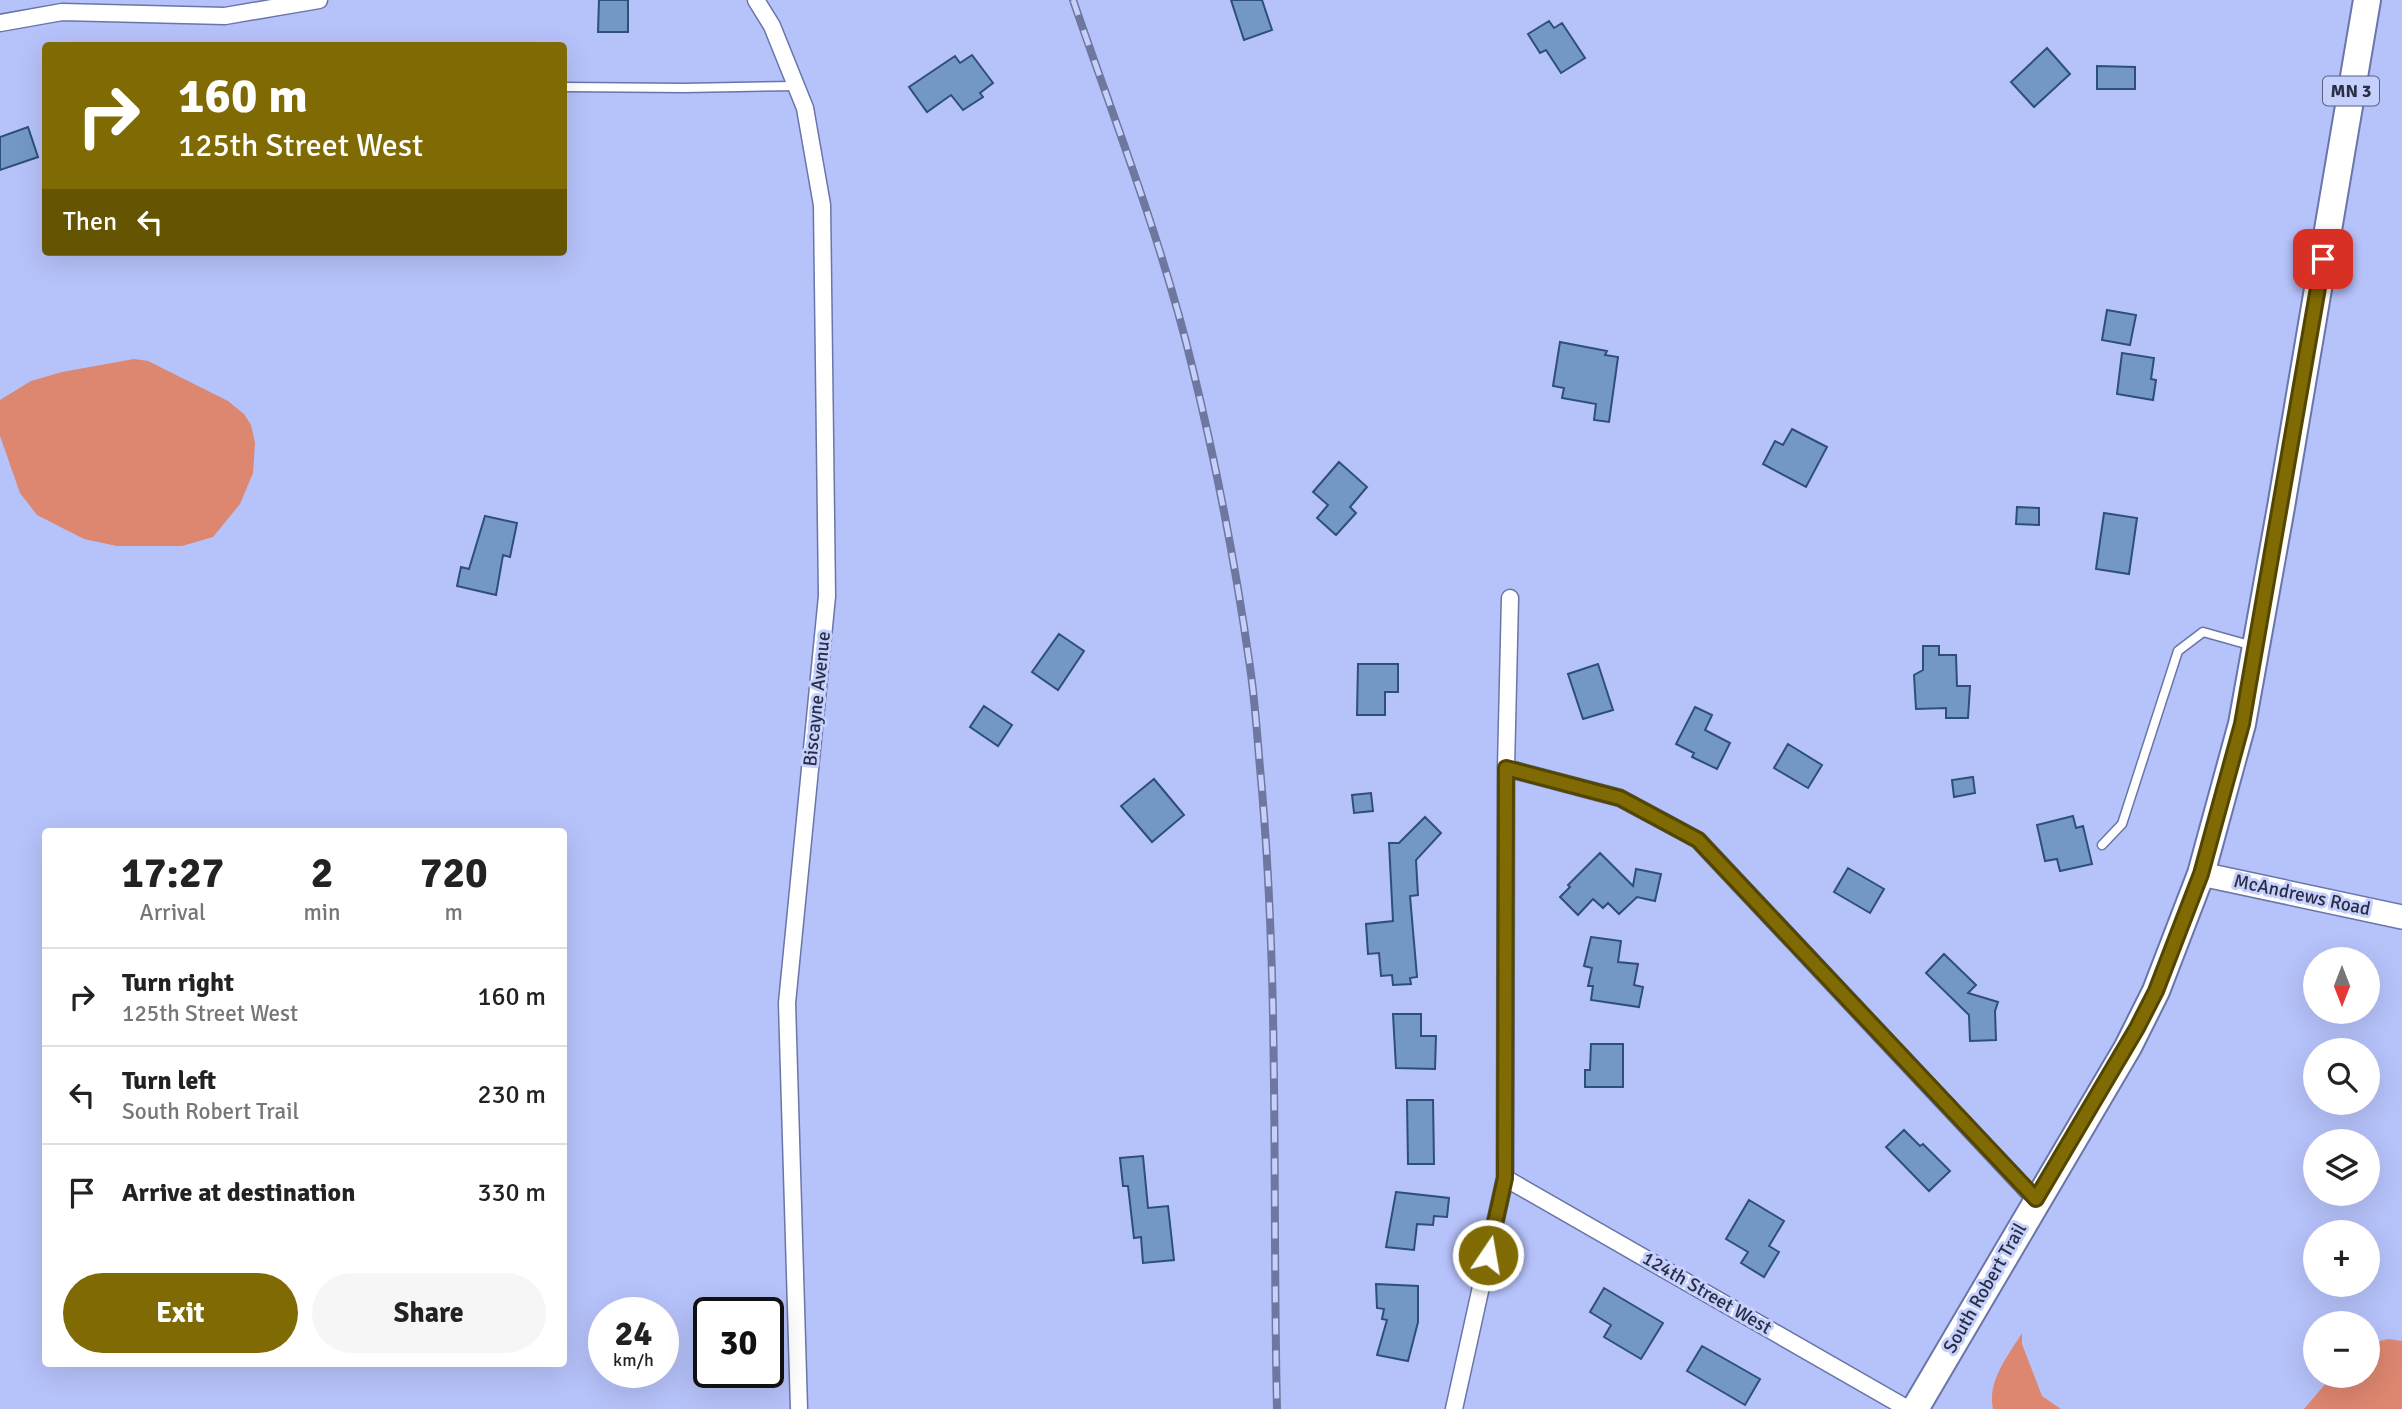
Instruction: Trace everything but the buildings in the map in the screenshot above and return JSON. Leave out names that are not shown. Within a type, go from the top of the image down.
[{"type":"main road","name":"South Robert Trail","points":[[1915,1409],[2139,1025],[2156,991],[2201,874],[2242,724],[2367,0]]},
{"type":"main road","name":"McAndrews Road","points":[[2201,874],[2402,917]]},
{"type":"street","points":[[0,23],[62,12],[225,16],[319,0]]},
{"type":"street","name":"Biscayne Avenue","points":[[756,0],[772,26],[805,108],[822,205],[827,596],[787,1003],[799,1409]]},
{"type":"street","points":[[1454,1409],[1505,1178],[1506,768],[1510,598]]},
{"type":"street","points":[[1506,768],[1620,798],[1698,840],[2036,1199]]},
{"type":"street","name":"124th Street West","points":[[1505,1178],[1908,1409]]},
{"type":"lane","points":[[567,87],[796,86]]},
{"type":"lane","points":[[2102,845],[2122,824],[2178,651],[2203,632],[2256,647]]},
{"type":"shaded area","points":[[134,359],[148,361],[228,401],[244,414],[251,425],[255,443],[253,473],[240,504],[213,537],[182,546],[117,546],[84,539],[37,515],[20,493],[0,436],[0,400],[31,381],[62,372]]},
{"type":"shaded area","points":[[2022,1333],[2022,1344],[2042,1396],[2061,1409],[1993,1409],[1996,1379]]},
{"type":"shaded area","points":[[2380,1341],[2402,1341],[2402,1409],[2304,1409],[2322,1388],[2380,1388]]},
{"type":"railway","points":[[1073,0],[1137,183],[1181,323],[1218,481],[1250,667],[1266,848],[1273,1008],[1277,1409]]},
{"type":"route","points":[[1488,1255],[1505,1178],[1506,768],[1620,798],[1698,840],[2036,1199],[2127,1047],[2156,991],[2201,874],[2242,724],[2323,259]]}]
